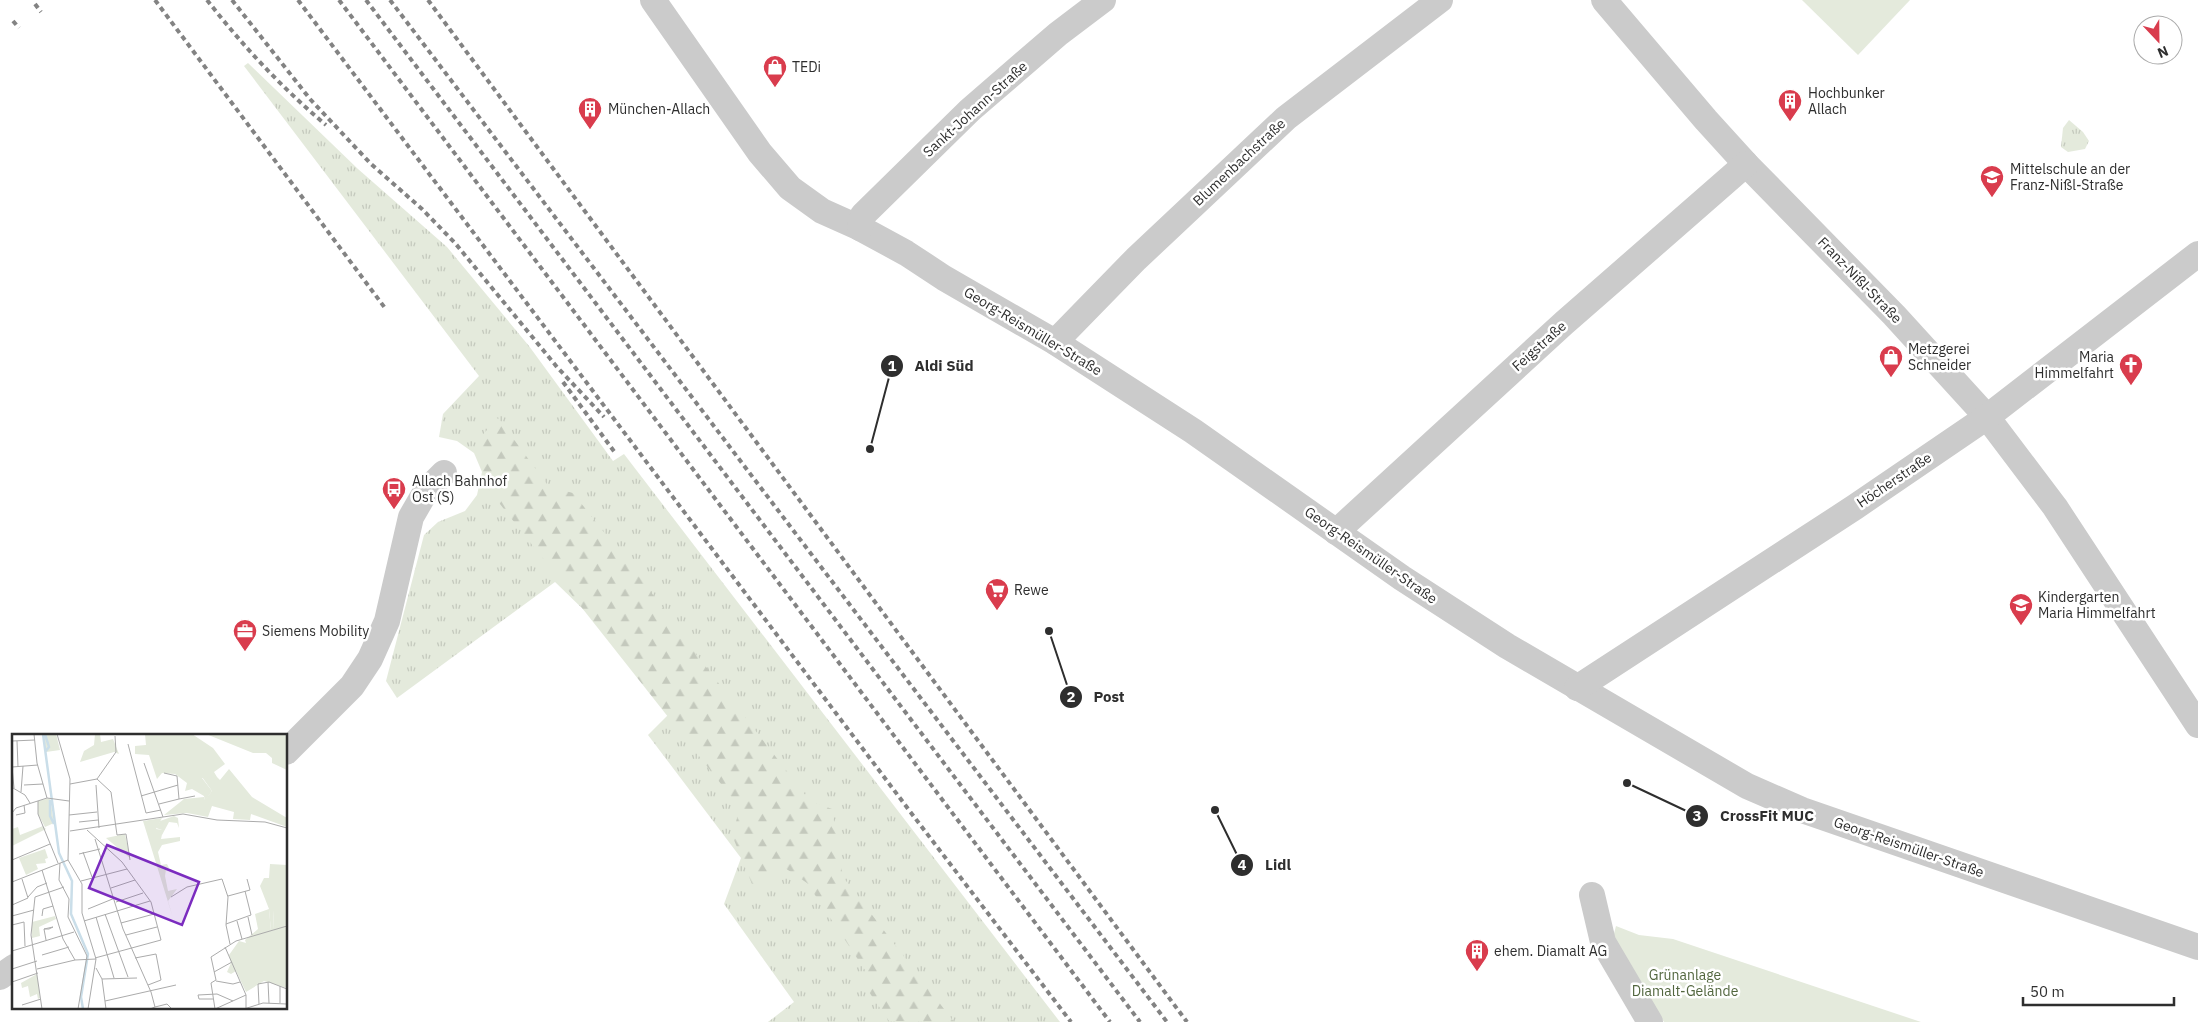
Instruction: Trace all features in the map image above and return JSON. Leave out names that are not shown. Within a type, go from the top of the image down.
[{"type":"street","name":"Georg-Reismüller-Straße","points":[[653,0],[760,152],[790,188],[822,211],[860,228],[1055,342],[1194,431],[1336,532],[1479,628],[1577,688],[1747,786],[1802,810],[2198,947]]},
{"type":"street","name":"Sankt-Johann-Straße","points":[[860,228],[863,215],[970,110],[1058,34],[1103,0]]},
{"type":"street","name":"Blumenbachstraße","points":[[1055,342],[1136,259],[1286,118],[1440,0]]},
{"type":"street","name":"Franz-Nißl-Straße","points":[[1604,0],[1746,164],[1894,315],[1987,417],[2055,507],[2198,725]]},
{"type":"street","name":"Feigstraße","points":[[1336,532],[1564,323],[1746,164]]},
{"type":"street","name":"Höcherstraße","points":[[1577,688],[1855,507],[1987,417],[2198,254]]},
{"type":"street","points":[[288,750],[352,686],[370,659],[388,621],[411,517],[426,491],[444,473]]},
{"type":"street","points":[[1592,894],[1603,942],[1650,1022]]},
{"type":"street","points":[[0,977],[12,968]]},
{"type":"green space","points":[[1802,0],[1910,0],[1858,55]]},
{"type":"green space","points":[[248,63],[358,169],[447,247],[529,346],[613,461],[624,454],[1060,1022],[768,1022],[794,1002],[724,904],[741,858],[648,735],[672,711],[618,643],[555,582],[397,698],[386,681],[424,535],[438,522],[465,511],[477,495],[482,472],[474,453],[457,441],[439,437],[443,414],[479,376],[244,66]]},
{"type":"green space","points":[[2069,120],[2083,132],[2089,141],[2085,149],[2068,152],[2061,147],[2063,128]]},
{"type":"green space","points":[[498,418],[549,487],[573,493],[648,588],[696,654],[810,801],[832,809],[843,877],[954,1022],[889,1021],[869,992],[869,976],[807,883],[785,868],[754,889],[732,835],[740,808],[485,485],[476,442]]},
{"type":"green space","name":"Grünanlage Diamalt-Gelände","points":[[1616,926],[1639,935],[1673,939],[1921,1022],[1664,1022],[1612,941]]},
{"type":"railway","points":[[155,0],[385,308]]},
{"type":"railway","points":[[207,0],[263,66],[326,125]]},
{"type":"railway","points":[[232,0],[310,99],[371,164],[422,209],[455,243],[557,367],[604,417]]},
{"type":"railway","points":[[298,0],[1071,1022]]},
{"type":"railway","points":[[339,0],[1110,1022]]},
{"type":"railway","points":[[366,0],[1140,1022]]},
{"type":"railway","points":[[390,0],[1167,1022]]},
{"type":"railway","points":[[428,0],[1187,1022]]},
{"type":"railway","points":[[35,4],[41,12]]},
{"type":"railway","points":[[13,21],[19,28]]},
{"type":"railway","points":[[563,382],[616,454]]},
{"type":"place","name":"TEDi","points":[[775,88]]},
{"type":"place","name":"Hochbunker Allach","points":[[1790,122]]},
{"type":"place","name":"München-Allach","points":[[590,130]]},
{"type":"place","name":"Mittelschule an der Franz-Nißl-Straße","points":[[1992,198]]},
{"type":"place","name":"Metzgerei Schneider","points":[[1891,378]]},
{"type":"place","name":"Maria Himmelfahrt","points":[[2131,386]]},
{"type":"place","name":"Aldi Süd","points":[[870,449]]},
{"type":"place","name":"Allach Bahnhof Ost (S)","points":[[394,510]]},
{"type":"place","name":"Rewe","points":[[997,611]]},
{"type":"place","name":"Kindergarten Maria Himmelfahrt","points":[[2021,626]]},
{"type":"place","name":"Post","points":[[1049,631]]},
{"type":"place","name":"Siemens Mobility","points":[[245,652]]},
{"type":"place","name":"CrossFit MUC","points":[[1627,783]]},
{"type":"place","name":"Lidl","points":[[1215,810]]},
{"type":"place","name":"ehem. Diamalt AG","points":[[1477,972]]}]
